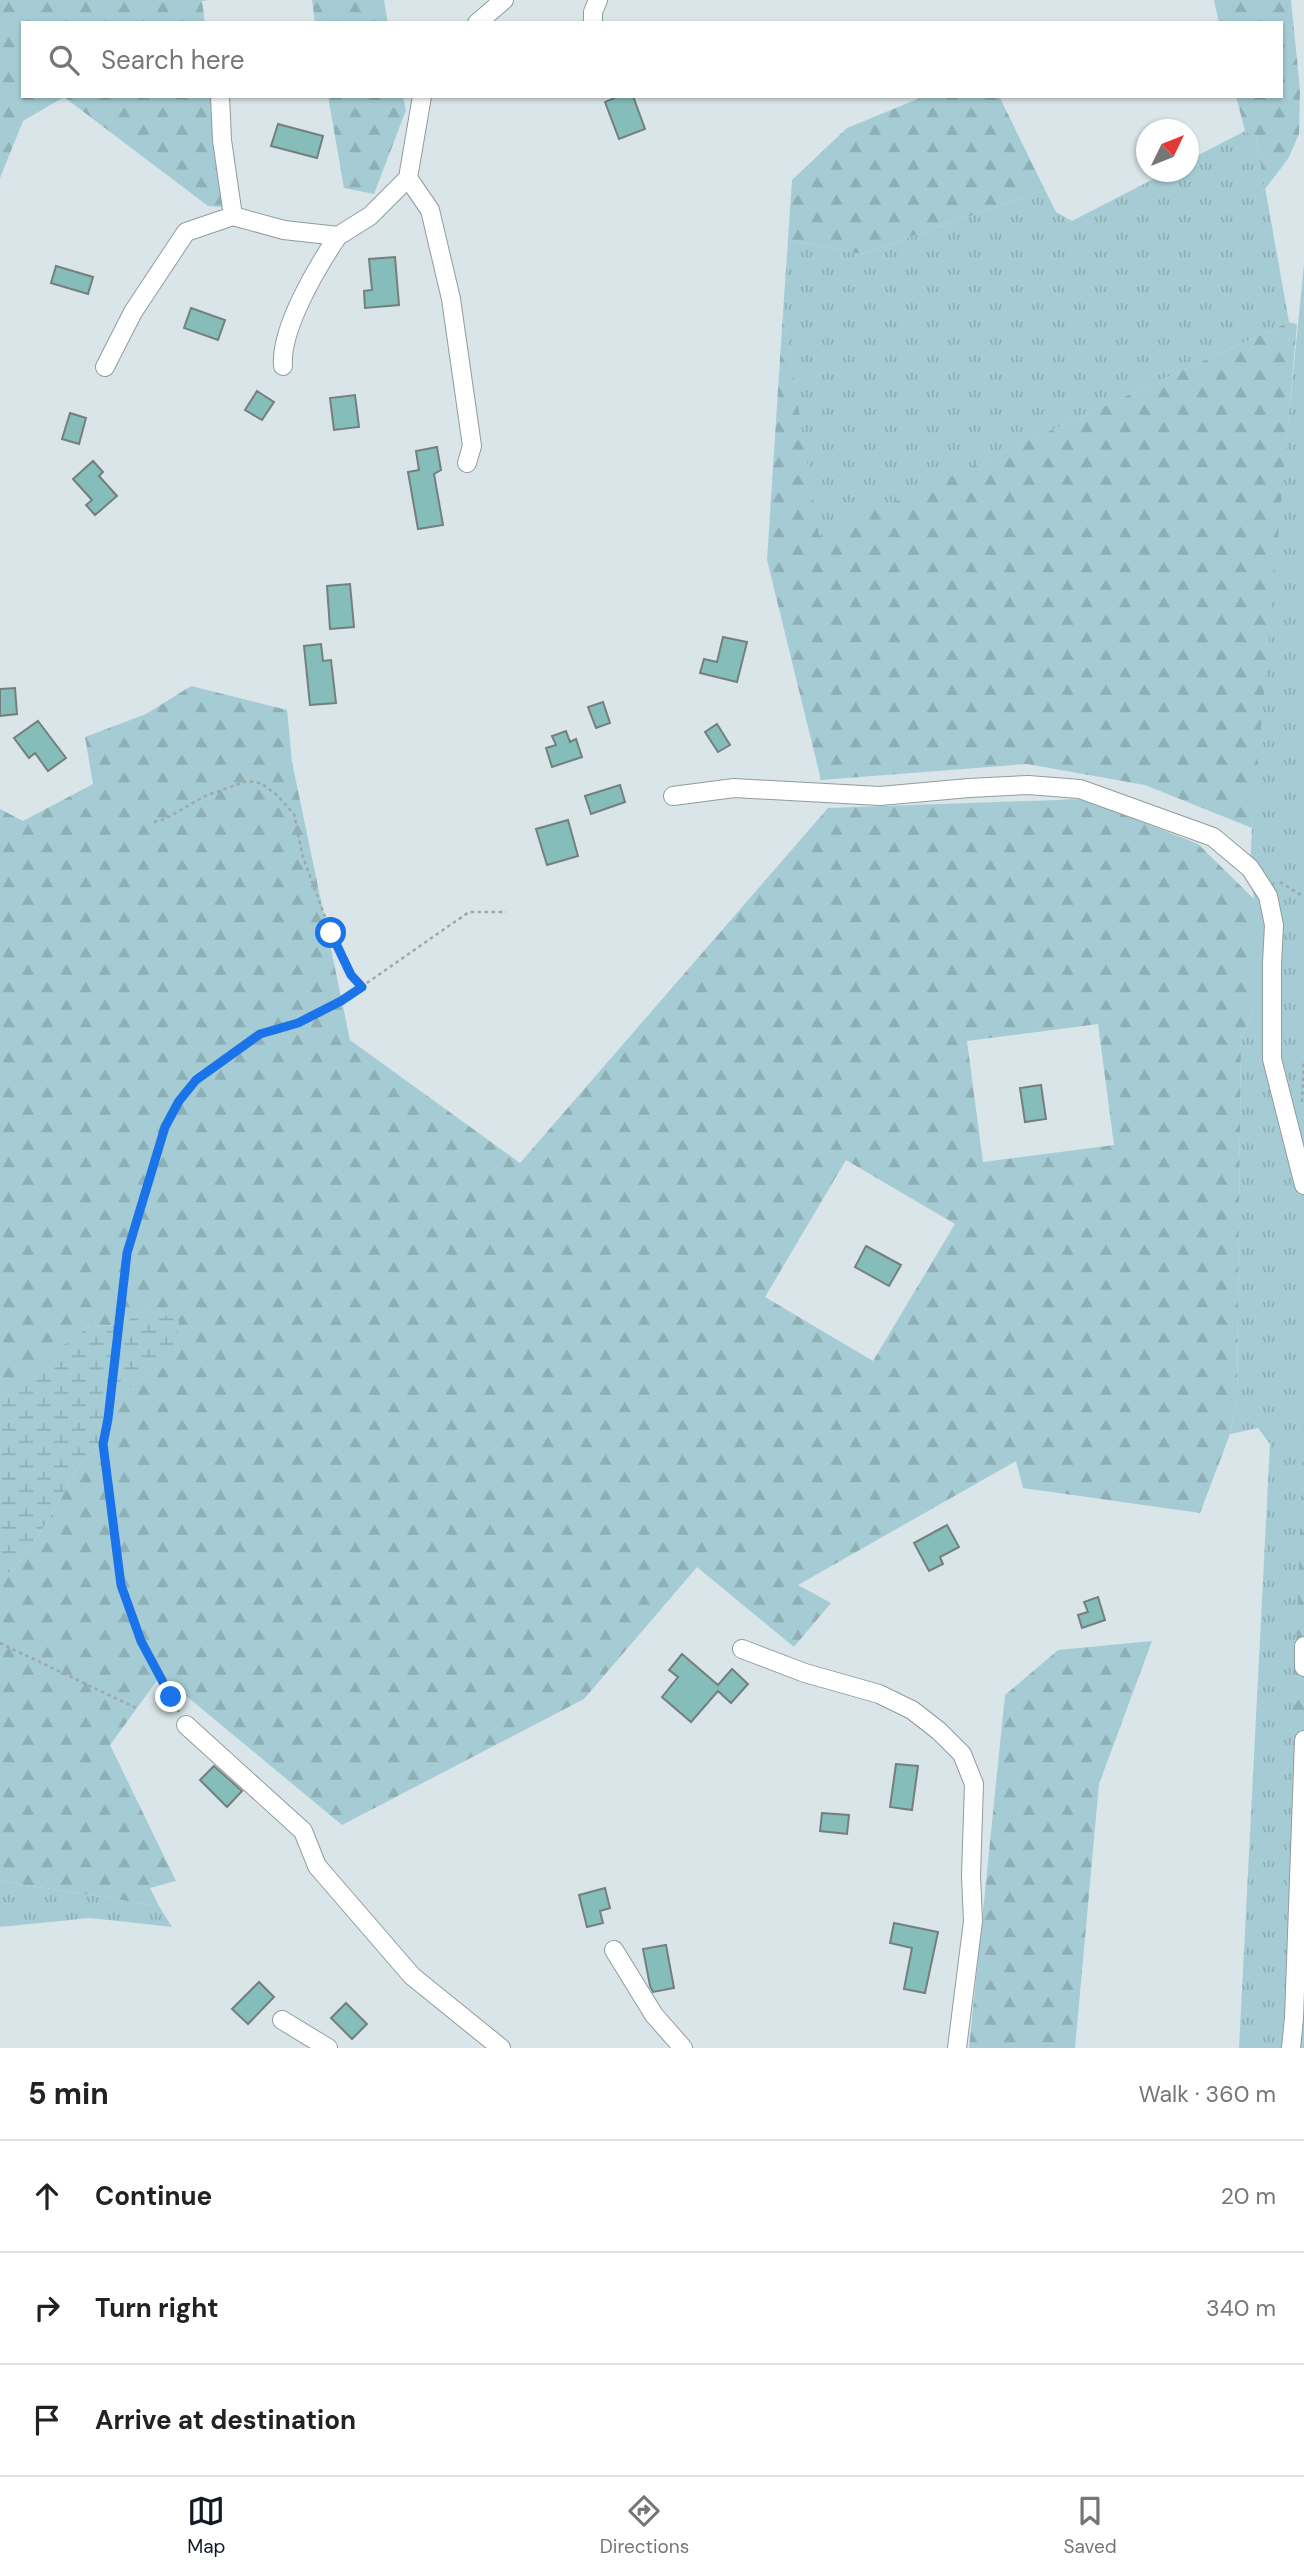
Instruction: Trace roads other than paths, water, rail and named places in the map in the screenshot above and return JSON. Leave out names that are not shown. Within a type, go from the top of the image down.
[{"type":"street","points":[[479,21],[504,0]]},
{"type":"street","points":[[593,21],[598,0]]},
{"type":"street","points":[[220,98],[222,140],[233,216]]},
{"type":"street","points":[[282,366],[282,352],[318,265],[338,236],[370,216],[408,178],[422,98]]},
{"type":"street","points":[[408,178],[430,210],[451,299],[472,446],[467,463]]},
{"type":"street","points":[[106,367],[133,312],[187,232],[233,216],[284,230],[338,236]]},
{"type":"street","points":[[673,796],[734,788],[880,796],[1028,785],[1080,789],[1213,837],[1250,868],[1268,896],[1274,925],[1272,1059],[1304,1185]]},
{"type":"street","points":[[1304,1646],[1304,1667]]},
{"type":"street","points":[[742,1649],[805,1673],[878,1694],[912,1710],[962,1754],[974,1784],[971,1876],[973,1921],[957,2048]]},
{"type":"street","points":[[186,1725],[303,1831],[317,1866],[412,1976],[501,2048]]},
{"type":"street","points":[[1291,2048],[1304,1741]]},
{"type":"street","points":[[614,1950],[654,2015],[683,2048]]},
{"type":"street","points":[[282,2020],[328,2048]]}]
